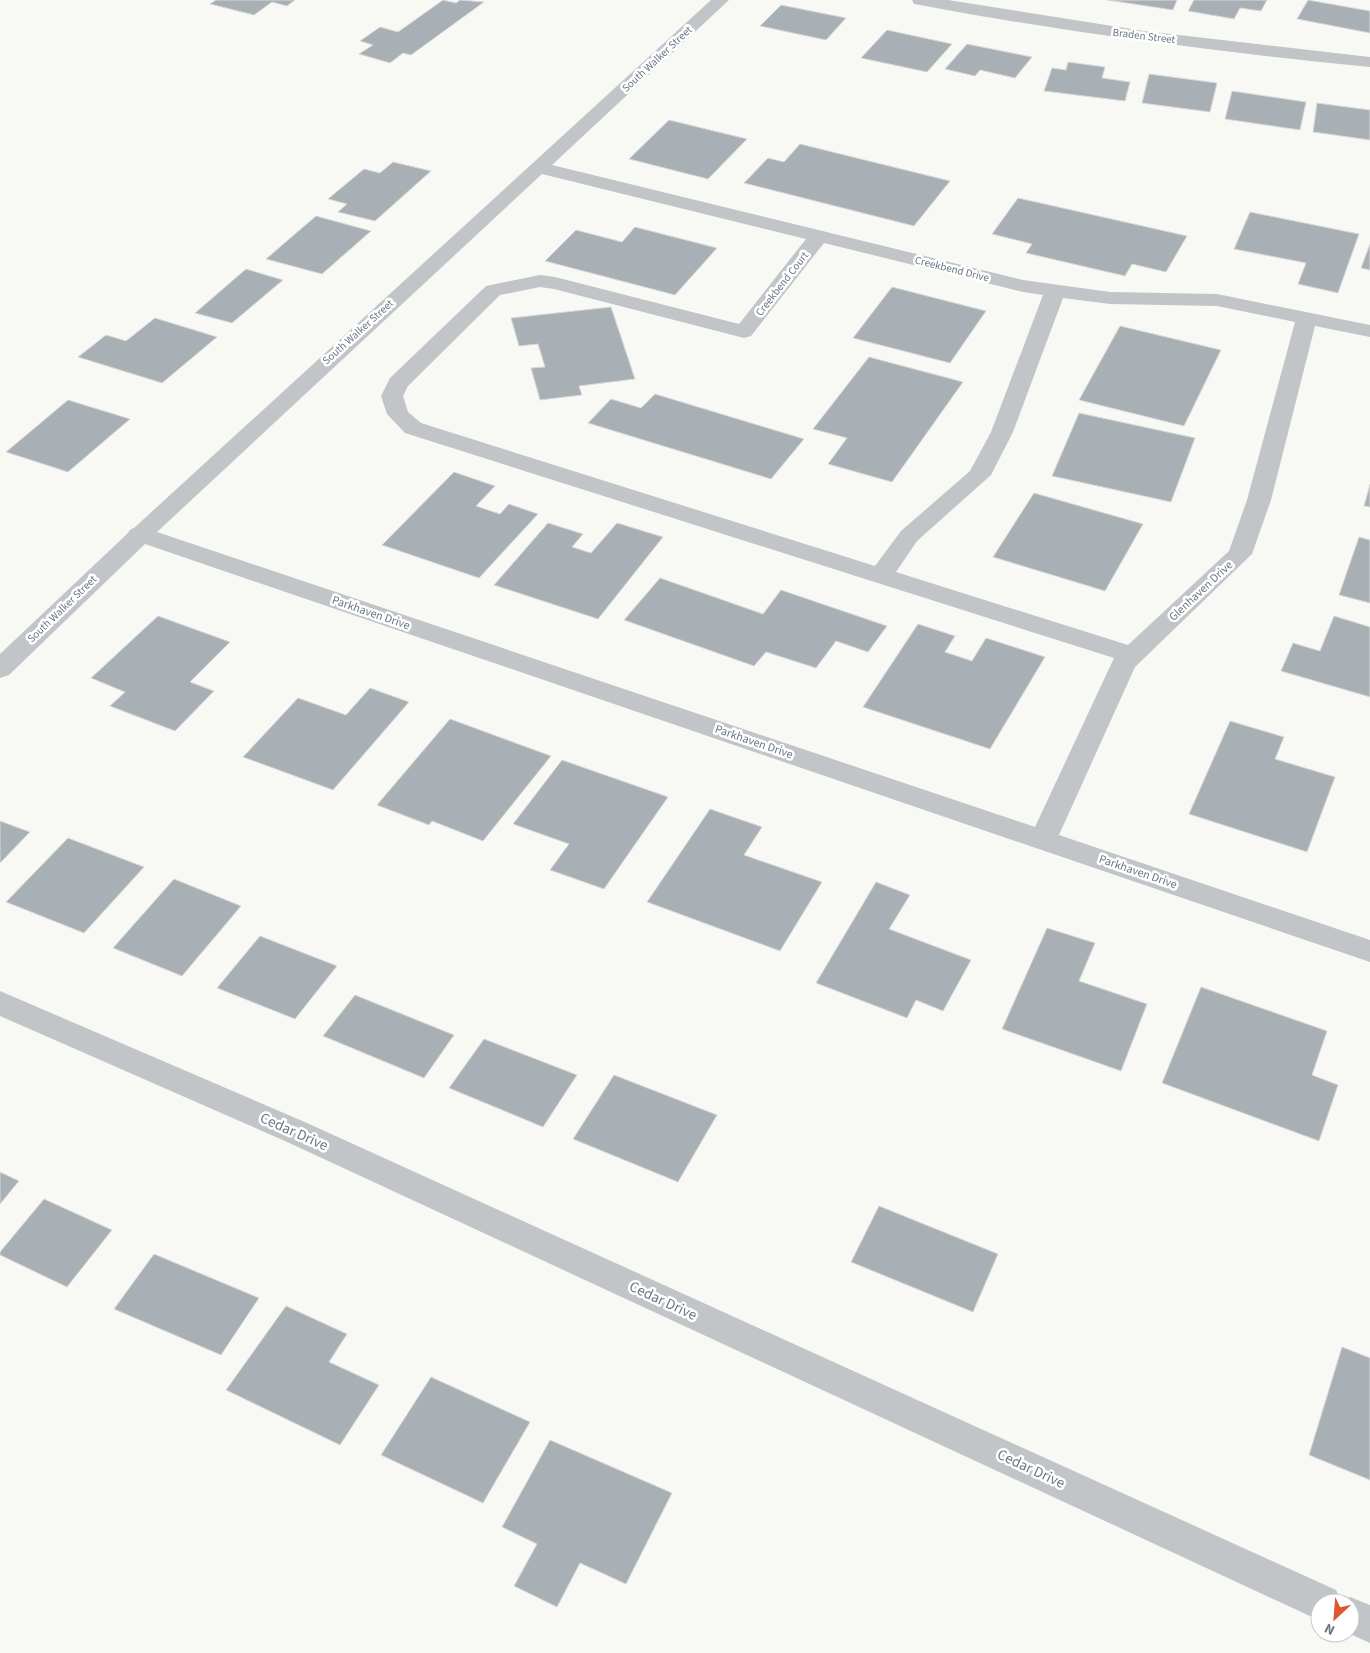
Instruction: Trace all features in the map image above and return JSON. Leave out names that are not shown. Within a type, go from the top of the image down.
[{"type":"street","name":"South Walker Street","points":[[0,669],[139,534],[326,360],[540,168],[721,0]]},
{"type":"street","name":"Braden Street","points":[[920,0],[1046,23],[1257,51],[1370,62]]},
{"type":"street","name":"Creekbend Drive","points":[[540,168],[1023,286],[1110,298],[1217,300],[1370,331]]},
{"type":"street","name":"Creekbend Court","points":[[819,236],[744,332],[555,283],[540,281],[493,290],[398,383],[392,396],[398,414],[413,428],[881,575]]},
{"type":"street","points":[[1055,291],[1002,432],[979,475],[909,536],[881,575],[1133,655]]},
{"type":"street","name":"Glenhaven Drive","points":[[1043,840],[1124,663],[1240,554],[1259,500],[1306,318]]},
{"type":"street","name":"Parkhaven Drive","points":[[139,534],[1370,951]]},
{"type":"street","name":"Cedar Drive","points":[[0,1003],[296,1132],[1310,1597]]},
{"type":"building","points":[[216,0],[295,0],[287,6],[272,2],[254,15],[210,4]]},
{"type":"building","points":[[443,0],[456,3],[460,0],[484,2],[411,55],[403,53],[390,63],[359,54],[373,45],[360,41],[380,27],[398,32]]},
{"type":"building","points":[[1107,0],[1177,0],[1173,10]]},
{"type":"building","points":[[1194,0],[1267,0],[1261,11],[1240,8],[1234,19],[1188,11]]},
{"type":"building","points":[[1308,0],[1370,11],[1370,33],[1297,19]]},
{"type":"building","points":[[781,5],[846,18],[826,40],[760,26]]},
{"type":"building","points":[[887,30],[952,44],[927,72],[861,58]]},
{"type":"building","points":[[967,44],[1032,57],[1015,78],[980,70],[975,76],[945,69]]},
{"type":"building","points":[[1068,62],[1105,67],[1102,78],[1130,82],[1125,101],[1044,91],[1052,68],[1066,70]]},
{"type":"building","points":[[1149,74],[1217,83],[1210,112],[1142,103]]},
{"type":"building","points":[[1232,91],[1306,102],[1300,130],[1225,119]]},
{"type":"building","points":[[1317,103],[1370,110],[1370,140],[1313,132]]},
{"type":"building","points":[[669,120],[747,139],[708,179],[629,159]]},
{"type":"building","points":[[800,144],[950,181],[914,226],[744,183],[768,158],[784,162]]},
{"type":"building","points":[[393,162],[431,171],[375,221],[338,212],[347,204],[328,199],[364,169],[380,173]]},
{"type":"building","points":[[1018,198],[1187,236],[1166,272],[1132,264],[1125,276],[1026,253],[1032,244],[992,234]]},
{"type":"building","points":[[1250,212],[1359,234],[1338,293],[1298,284],[1306,263],[1234,249]]},
{"type":"building","points":[[316,216],[371,231],[322,274],[266,259]]},
{"type":"building","points":[[635,227],[717,248],[675,295],[545,261],[576,230],[622,242]]},
{"type":"building","points":[[1370,244],[1370,270],[1361,268]]},
{"type":"building","points":[[246,269],[283,280],[232,323],[195,313]]},
{"type":"building","points":[[892,287],[986,311],[950,363],[853,338]]},
{"type":"building","points":[[611,307],[635,379],[579,386],[582,395],[540,400],[531,368],[545,367],[538,344],[519,346],[511,318]]},
{"type":"building","points":[[155,318],[217,337],[162,383],[78,357],[106,335],[126,341]]},
{"type":"building","points":[[1120,326],[1221,350],[1184,426],[1079,400]]},
{"type":"building","points":[[869,357],[963,382],[892,482],[828,464],[847,438],[813,429]]},
{"type":"building","points":[[655,394],[804,439],[771,479],[588,423],[611,399],[641,408]]},
{"type":"building","points":[[68,400],[130,419],[68,472],[6,452]]},
{"type":"building","points":[[1079,413],[1195,438],[1171,502],[1052,476]]},
{"type":"building","points":[[454,472],[495,486],[476,506],[500,514],[509,504],[538,514],[479,578],[382,545]]},
{"type":"building","points":[[1370,484],[1370,507],[1364,506]]},
{"type":"building","points":[[1034,493],[1143,524],[1105,591],[993,557]]},
{"type":"building","points":[[548,523],[583,534],[572,547],[591,553],[617,523],[663,537],[598,619],[494,585]]},
{"type":"building","points":[[1359,537],[1370,540],[1370,603],[1339,595]]},
{"type":"building","points":[[660,578],[763,614],[781,590],[887,626],[868,652],[836,641],[816,668],[766,652],[754,666],[624,620]]},
{"type":"building","points":[[158,616],[230,642],[190,682],[214,691],[175,731],[110,706],[125,692],[91,678]]},
{"type":"building","points":[[1334,616],[1370,627],[1370,697],[1281,671],[1293,643],[1320,651]]},
{"type":"building","points":[[918,624],[955,636],[945,652],[972,661],[986,638],[1045,657],[990,749],[863,707]]},
{"type":"building","points":[[370,688],[409,702],[333,790],[243,757],[298,698],[346,715]]},
{"type":"building","points":[[450,719],[551,756],[483,841],[432,821],[429,825],[377,805]]},
{"type":"building","points":[[1230,721],[1284,737],[1275,759],[1335,777],[1307,852],[1189,814]]},
{"type":"building","points":[[562,760],[668,797],[604,889],[550,870],[569,844],[513,824]]},
{"type":"building","points":[[710,809],[762,827],[744,855],[822,882],[780,951],[647,902]]},
{"type":"building","points":[[0,821],[30,832],[0,863]]},
{"type":"building","points":[[68,838],[144,867],[84,933],[6,902]]},
{"type":"building","points":[[174,879],[241,906],[182,976],[113,948]]},
{"type":"building","points":[[876,882],[910,895],[889,929],[971,960],[943,1011],[916,1000],[907,1018],[816,983]]},
{"type":"building","points":[[1047,928],[1095,943],[1079,981],[1147,1004],[1121,1071],[1002,1029]]},
{"type":"building","points":[[260,936],[337,966],[295,1019],[217,988]]},
{"type":"building","points":[[1201,987],[1327,1031],[1312,1075],[1338,1085],[1319,1141],[1162,1083]]},
{"type":"building","points":[[355,995],[454,1035],[424,1078],[323,1036]]},
{"type":"building","points":[[484,1039],[577,1075],[543,1127],[449,1088]]},
{"type":"building","points":[[614,1075],[717,1115],[678,1182],[573,1139]]},
{"type":"building","points":[[0,1172],[19,1181],[0,1204]]},
{"type":"building","points":[[44,1199],[112,1230],[67,1287],[0,1255],[0,1252]]},
{"type":"building","points":[[879,1206],[998,1254],[973,1312],[851,1262]]},
{"type":"building","points":[[154,1254],[259,1298],[221,1355],[114,1309]]},
{"type":"building","points":[[286,1306],[347,1334],[329,1362],[379,1385],[340,1445],[226,1390]]},
{"type":"building","points":[[1342,1347],[1370,1358],[1370,1480],[1309,1455]]},
{"type":"building","points":[[431,1377],[530,1422],[483,1503],[381,1455]]},
{"type":"building","points":[[550,1440],[672,1493],[626,1584],[580,1563],[557,1607],[514,1586],[537,1544],[502,1527]]}]
